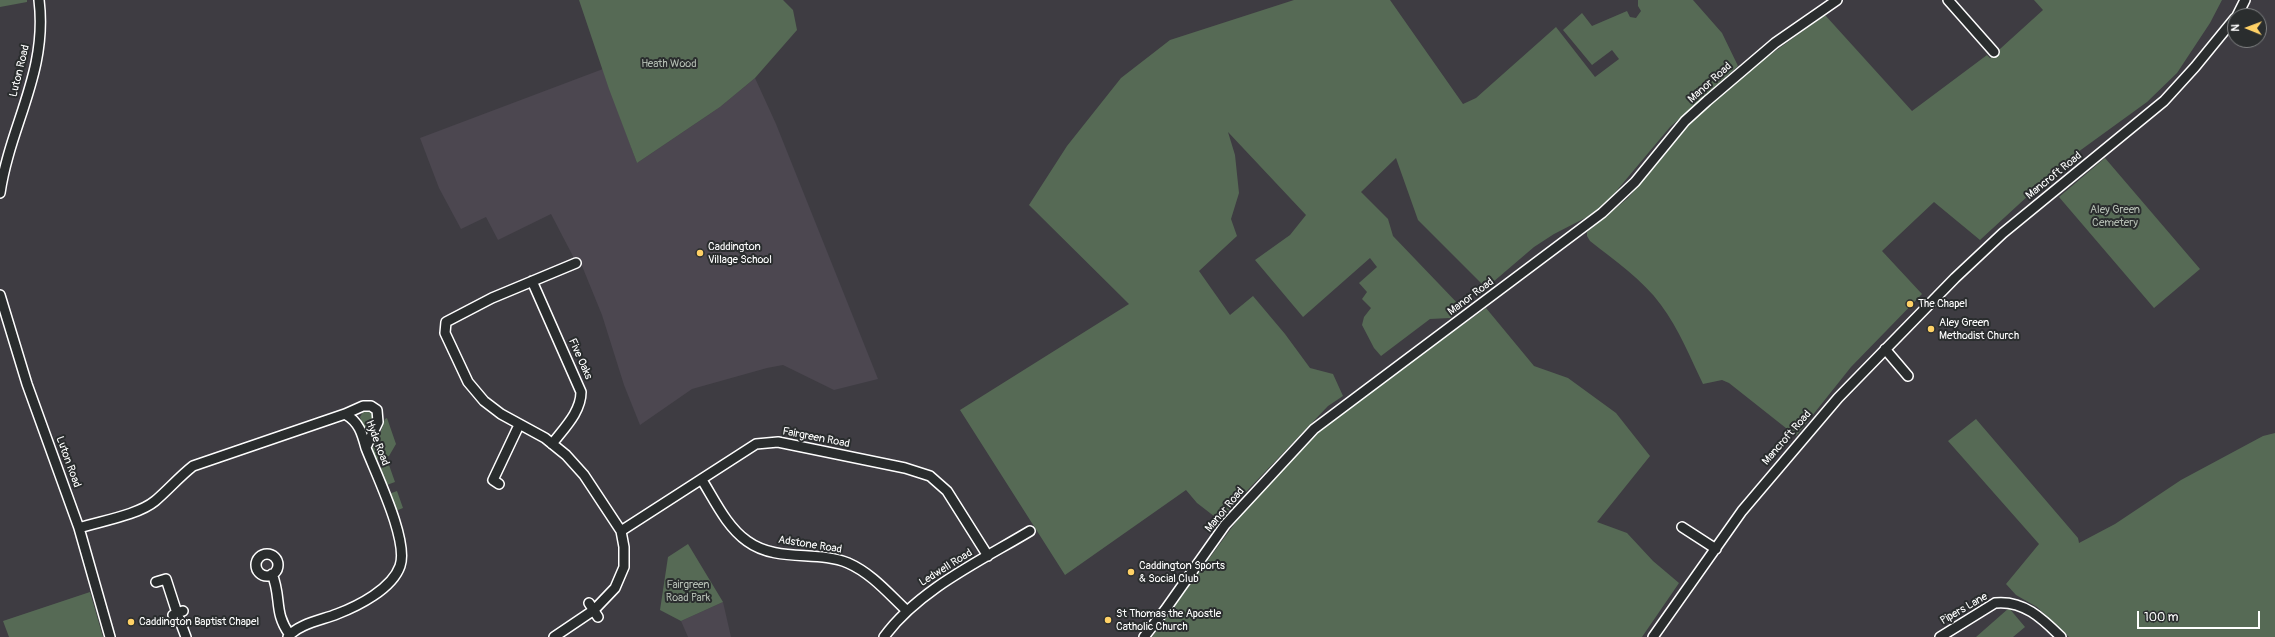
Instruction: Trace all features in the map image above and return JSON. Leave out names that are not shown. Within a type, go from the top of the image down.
[{"type":"street","name":"Luton Road","points":[[0,193],[38,59],[42,22],[39,0]]},
{"type":"street","name":"Manor Road","points":[[1144,637],[1166,610],[1225,525],[1314,429],[1602,213],[1635,182],[1685,122],[1707,101],[1775,44],[1837,0]]},
{"type":"street","points":[[1948,0],[1994,52]]},
{"type":"street","name":"Mancroft Road","points":[[1653,637],[1742,511],[1838,398],[1954,278],[2003,233],[2164,101],[2195,67],[2227,28]]},
{"type":"street","points":[[446,322],[492,298],[576,263]]},
{"type":"street","name":"Five Oaks","points":[[532,281],[582,392],[578,409],[552,444]]},
{"type":"street","name":"Luton Road","points":[[0,296],[26,384],[79,528],[110,637]]},
{"type":"street","points":[[437,318],[446,322]]},
{"type":"street","points":[[446,322],[445,333],[468,382],[484,401],[501,414],[552,444],[584,475],[621,531],[624,547],[624,567],[615,588],[594,610],[554,637]]},
{"type":"street","points":[[1885,349],[1908,376]]},
{"type":"street","points":[[79,528],[140,509],[154,502],[180,476],[193,466],[345,414],[363,406],[371,406],[376,410],[378,422],[366,448]]},
{"type":"street","name":"Hyde Road","points":[[289,636],[301,627],[364,602],[380,591],[400,566],[401,542],[366,448],[362,433],[354,419],[345,414]]},
{"type":"street","points":[[493,481],[519,425]]},
{"type":"street","name":"Fairgreen Road","points":[[621,531],[756,444],[778,442],[905,468],[930,476],[948,491],[988,556]]},
{"type":"street","name":"Adstone Road","points":[[702,480],[734,530],[748,542],[767,550],[796,557],[828,558],[846,562],[867,573],[906,610]]},
{"type":"street","points":[[1682,527],[1716,549]]},
{"type":"street","name":"Ledwell Road","points":[[884,637],[895,621],[923,597],[1030,531]]},
{"type":"street","points":[[272,574],[277,587],[278,615],[289,636]]},
{"type":"street","points":[[156,582],[170,578],[177,613],[186,637]]},
{"type":"street","name":"Pipers Lane","points":[[1940,637],[1995,603],[2002,602],[2018,605],[2035,613],[2061,637]]},
{"type":"shaded area","name":"Caddington Village School","points":[[603,69],[637,163],[720,107],[755,78],[776,124],[878,379],[834,390],[783,365],[767,368],[692,389],[640,425],[624,385],[602,315],[580,261],[576,262],[551,214],[498,240],[486,217],[461,229],[439,188],[420,138]]},
{"type":"shaded area","points":[[723,602],[731,637],[688,637],[681,621]]},
{"type":"green space","points":[[0,0],[27,0],[27,2],[0,7]]},
{"type":"green space","name":"Heath Wood","points":[[579,0],[783,0],[793,10],[797,30],[755,78],[720,107],[637,163],[609,89]]},
{"type":"green space","points":[[1294,0],[1390,0],[1463,104],[1476,98],[1556,27],[1595,77],[1619,59],[1612,50],[1592,65],[1563,30],[1582,13],[1592,26],[1627,11],[1630,17],[1636,18],[1641,11],[1638,6],[1638,0],[1693,0],[1722,33],[1738,66],[1670,127],[1608,201],[1591,215],[1554,234],[1534,247],[1486,288],[1418,220],[1396,158],[1361,192],[1388,219],[1393,236],[1462,308],[1450,318],[1430,319],[1381,356],[1374,348],[1362,325],[1364,317],[1371,308],[1362,299],[1367,292],[1359,283],[1377,267],[1370,258],[1303,317],[1255,260],[1290,235],[1306,215],[1228,132],[1235,155],[1239,193],[1231,219],[1237,236],[1199,271],[1230,315],[1253,296],[1285,334],[1310,368],[1333,374],[1343,396],[1328,406],[1219,520],[1197,503],[1186,490],[1065,575],[960,410],[1129,304],[1029,205],[1067,146],[1121,78],[1170,40]]},
{"type":"green space","points":[[2034,0],[2222,0],[2210,23],[2177,73],[2147,102],[2067,160],[1980,240],[1934,202],[1882,251],[1922,294],[1851,367],[1796,436],[1729,383],[1722,380],[1703,384],[1679,333],[1661,305],[1646,287],[1590,241],[1587,236],[1587,232],[1628,198],[1696,117],[1756,65],[1825,15],[1912,111],[1987,55],[1990,58],[2043,10]]},
{"type":"green space","name":"Aley Green Cemetery","points":[[2105,158],[2200,269],[2154,308],[2059,197]]},
{"type":"green space","points":[[1486,308],[1534,366],[1568,378],[1616,413],[1650,456],[1597,522],[1627,533],[1653,561],[1679,583],[1642,637],[1152,637],[1238,519],[1314,436],[1350,406]]},
{"type":"green space","points":[[373,409],[376,421],[369,433],[366,434],[360,417],[364,410]]},
{"type":"green space","points":[[387,418],[396,444],[389,456],[376,460],[372,448],[380,434],[385,419]]},
{"type":"green space","points":[[1976,419],[2078,538],[2079,543],[2115,524],[2181,480],[2263,436],[2275,433],[2275,637],[2069,637],[2037,607],[2016,595],[2006,584],[2039,544],[1948,441]]},
{"type":"green space","points":[[389,465],[395,482],[384,486],[378,469]]},
{"type":"green space","points":[[397,491],[403,508],[393,512],[386,495]]},
{"type":"green space","name":"Fairgreen Road Park","points":[[688,544],[723,602],[681,621],[660,610],[668,557]]},
{"type":"green space","points":[[90,592],[103,637],[9,637],[3,621]]},
{"type":"green space","points":[[2009,608],[2025,627],[2013,637],[1976,637]]},
{"type":"place","name":"Caddington Village School","points":[[700,253]]},
{"type":"place","name":"The Chapel","points":[[1910,304]]},
{"type":"place","name":"Aley Green Methodist Church","points":[[1931,329]]},
{"type":"place","name":"Caddington Sports & Social Club","points":[[1131,572]]},
{"type":"place","name":"St Thomas the Apostle Catholic Church","points":[[1108,620]]},
{"type":"place","name":"Caddington Baptist Chapel","points":[[131,622]]}]
